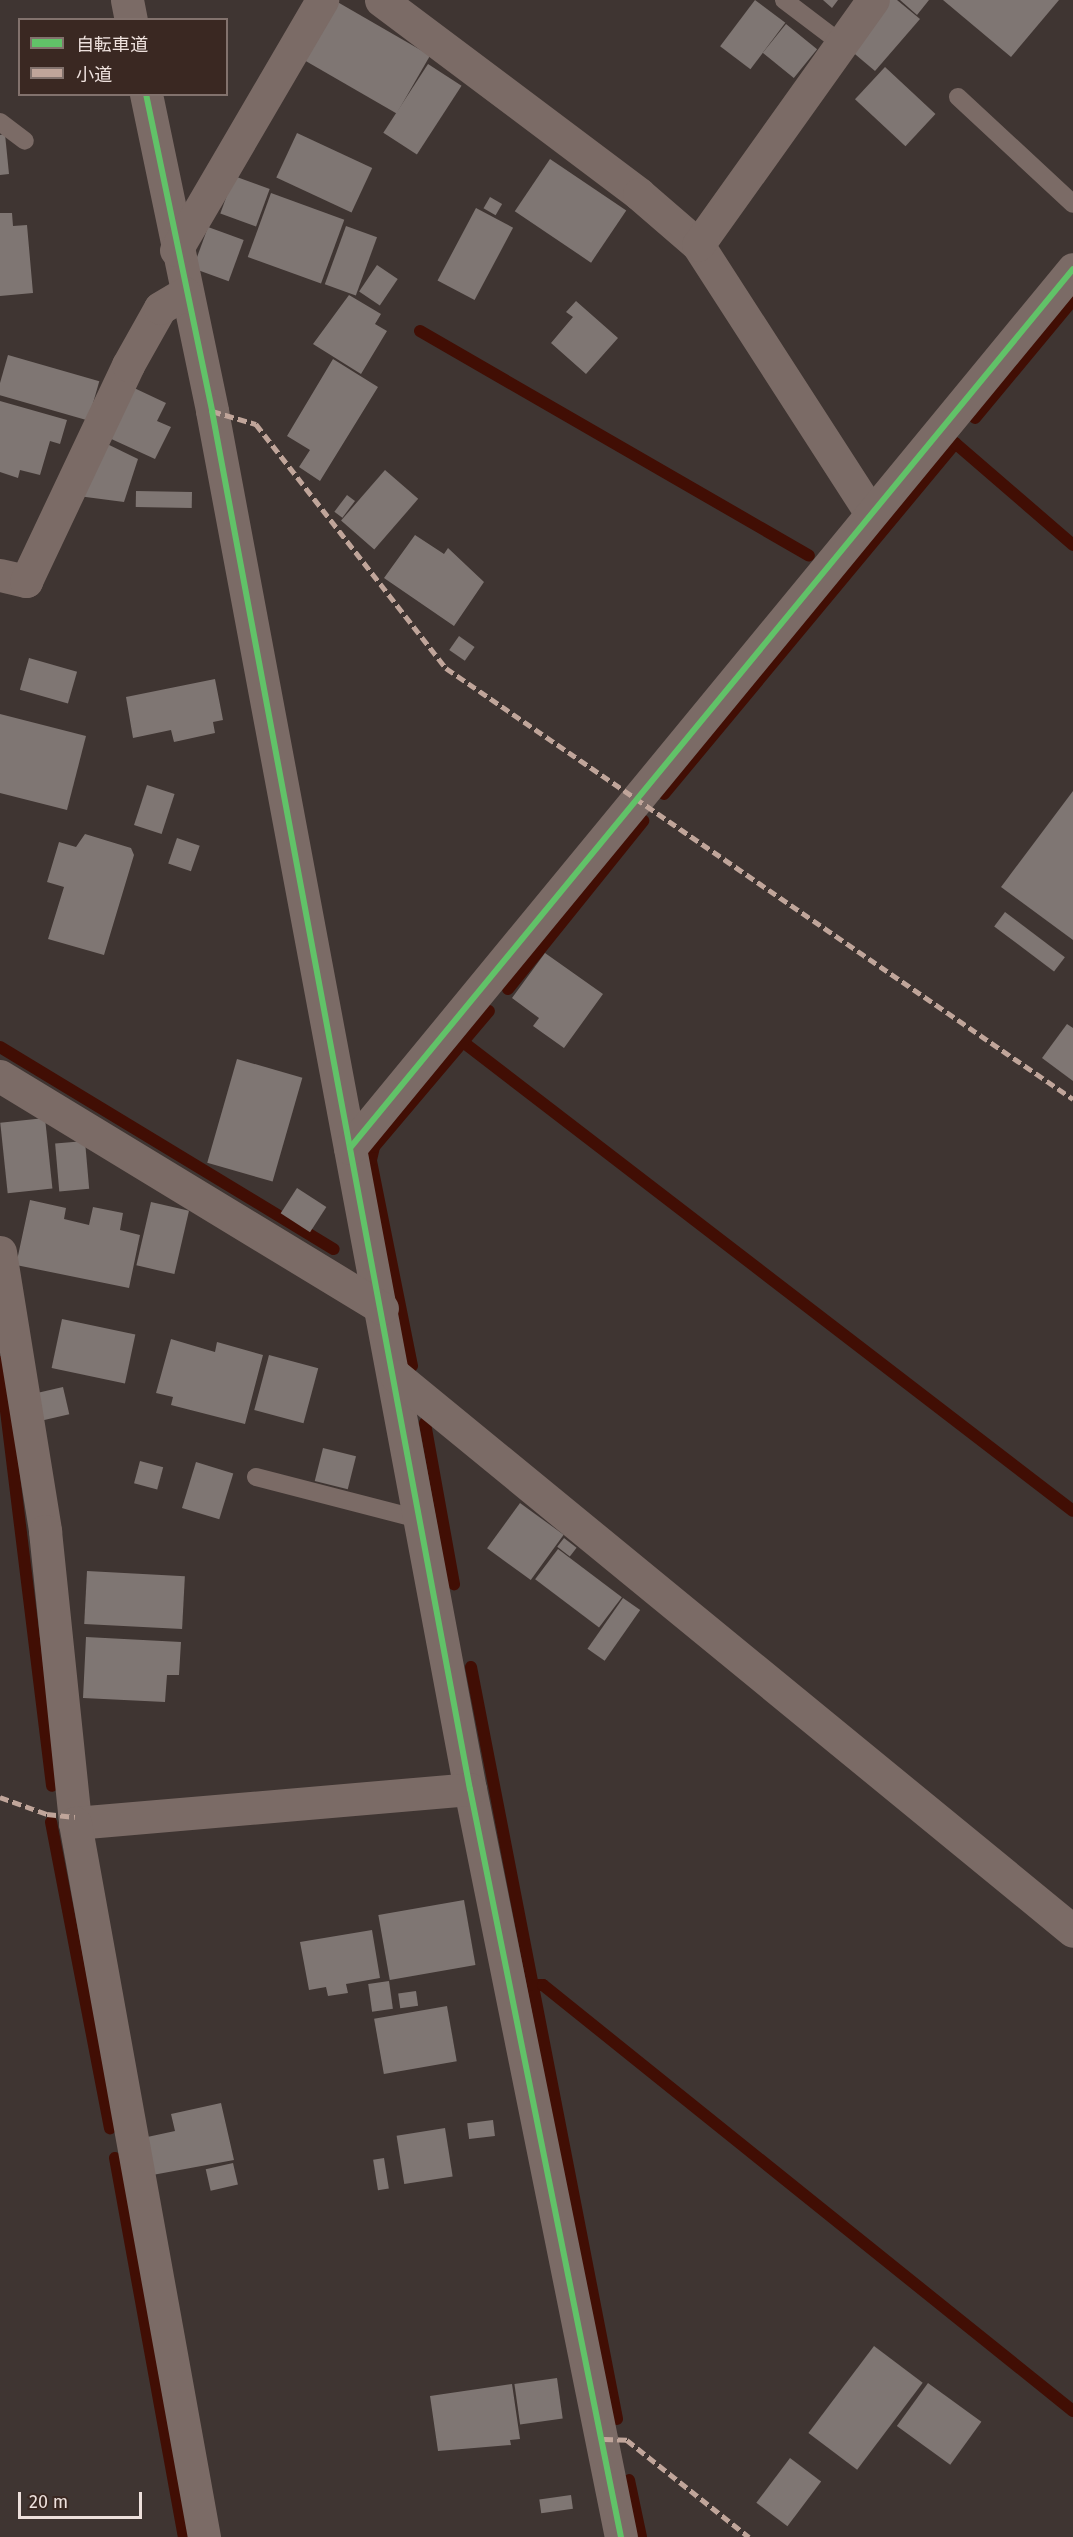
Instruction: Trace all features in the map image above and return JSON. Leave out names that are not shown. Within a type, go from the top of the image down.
[{"type":"street","points":[[127,0],[131,18]]},
{"type":"street","points":[[176,250],[322,0]]},
{"type":"street","points":[[381,0],[639,194],[698,245],[870,512]]},
{"type":"street","points":[[698,245],[873,0]]},
{"type":"street","points":[[146,96],[396,1376],[470,1789],[621,2537]]},
{"type":"street","points":[[350,1148],[870,512],[1073,268]]},
{"type":"street","points":[[0,575],[26,581],[128,365],[160,308],[185,292]]},
{"type":"street","points":[[0,1076],[382,1308]]},
{"type":"street","points":[[0,1252],[45,1531],[75,1823],[204,2537]]},
{"type":"street","points":[[396,1376],[1073,1931]]},
{"type":"street","points":[[75,1823],[470,1789]]},
{"type":"lane","points":[[784,0],[842,44]]},
{"type":"lane","points":[[958,97],[1073,204]]},
{"type":"lane","points":[[0,122],[25,141]]},
{"type":"lane","points":[[256,1477],[422,1520]]},
{"type":"building","points":[[334,0],[430,56],[397,114],[300,58]]},
{"type":"building","points":[[755,0],[785,23],[750,69],[720,46]]},
{"type":"building","points":[[823,0],[838,0],[832,8]]},
{"type":"building","points":[[881,0],[897,0],[920,19],[875,71],[843,44]]},
{"type":"building","points":[[900,0],[929,0],[917,15]]},
{"type":"building","points":[[943,0],[1059,0],[1011,57]]},
{"type":"building","points":[[786,24],[817,49],[794,78],[763,53]]},
{"type":"building","points":[[428,64],[462,86],[417,155],[383,133]]},
{"type":"building","points":[[885,67],[935,114],[905,146],[855,99]]},
{"type":"building","points":[[297,133],[372,168],[352,212],[276,177]]},
{"type":"building","points":[[5,134],[9,174],[0,175],[0,135]]},
{"type":"building","points":[[550,159],[626,210],[591,263],[515,211]]},
{"type":"building","points":[[234,176],[270,189],[256,227],[220,214]]},
{"type":"building","points":[[271,193],[344,220],[321,284],[248,257]]},
{"type":"building","points":[[490,197],[502,204],[496,215],[484,208]]},
{"type":"building","points":[[476,208],[513,228],[475,300],[438,280]]},
{"type":"building","points":[[0,213],[12,213],[13,226],[27,225],[33,293],[0,296]]},
{"type":"building","points":[[346,226],[377,237],[356,296],[325,284]]},
{"type":"building","points":[[208,227],[244,240],[229,281],[193,268]]},
{"type":"building","points":[[377,265],[398,279],[380,306],[359,292]]},
{"type":"building","points":[[349,295],[381,314],[375,324],[387,331],[361,374],[313,344]]},
{"type":"building","points":[[576,301],[618,338],[586,374],[551,343],[573,317],[566,312]]},
{"type":"building","points":[[8,355],[99,381],[88,421],[0,395],[0,383]]},
{"type":"building","points":[[333,359],[378,387],[320,481],[299,467],[310,450],[287,436]]},
{"type":"building","points":[[132,387],[166,403],[157,421],[171,427],[155,459],[107,437]]},
{"type":"building","points":[[0,401],[67,420],[60,444],[50,441],[40,475],[20,470],[18,478],[0,472]]},
{"type":"building","points":[[103,442],[138,459],[124,502],[78,496]]},
{"type":"building","points":[[385,470],[418,499],[374,549],[341,521]]},
{"type":"building","points":[[136,491],[192,492],[192,508],[136,507]]},
{"type":"building","points":[[347,495],[355,501],[342,518],[334,512]]},
{"type":"building","points":[[415,535],[444,554],[448,548],[484,582],[454,626],[384,578]]},
{"type":"building","points":[[459,636],[475,647],[465,661],[449,650]]},
{"type":"building","points":[[29,658],[77,672],[68,704],[20,690]]},
{"type":"building","points":[[215,679],[223,720],[213,722],[215,733],[174,742],[171,730],[133,738],[126,697]]},
{"type":"building","points":[[0,714],[86,736],[67,810],[0,793]]},
{"type":"building","points":[[147,785],[175,794],[162,834],[134,825]]},
{"type":"building","points":[[1073,791],[1073,940],[1001,887]]},
{"type":"building","points":[[85,834],[131,848],[134,855],[104,955],[48,939],[64,887],[47,882],[59,842],[76,847]]},
{"type":"building","points":[[177,838],[200,846],[191,871],[168,864]]},
{"type":"building","points":[[1005,912],[1065,957],[1054,972],[994,926]]},
{"type":"building","points":[[545,953],[603,994],[564,1048],[533,1026],[539,1018],[512,998]]},
{"type":"building","points":[[1067,1024],[1073,1028],[1073,1081],[1042,1058]]},
{"type":"building","points":[[237,1059],[302,1078],[273,1182],[207,1163]]},
{"type":"building","points":[[45,1118],[52,1189],[8,1193],[0,1123]]},
{"type":"building","points":[[85,1141],[89,1189],[59,1191],[55,1144]]},
{"type":"building","points":[[297,1188],[326,1207],[310,1232],[281,1213]]},
{"type":"building","points":[[30,1200],[66,1208],[64,1219],[89,1225],[93,1207],[123,1213],[120,1230],[140,1235],[129,1288],[16,1265]]},
{"type":"building","points":[[151,1202],[189,1211],[174,1274],[136,1265]]},
{"type":"building","points":[[62,1319],[135,1335],[125,1384],[52,1368]]},
{"type":"building","points":[[171,1339],[215,1352],[217,1342],[263,1355],[245,1424],[171,1405],[173,1397],[156,1393]]},
{"type":"building","points":[[269,1355],[318,1368],[304,1423],[254,1410]]},
{"type":"building","points":[[63,1387],[69,1414],[41,1421],[35,1394]]},
{"type":"building","points":[[323,1448],[356,1456],[348,1489],[315,1481]]},
{"type":"building","points":[[140,1461],[163,1467],[157,1489],[134,1483]]},
{"type":"building","points":[[196,1462],[233,1473],[219,1519],[182,1508]]},
{"type":"building","points":[[520,1503],[564,1535],[531,1580],[487,1548]]},
{"type":"building","points":[[564,1538],[577,1548],[570,1557],[557,1547]]},
{"type":"building","points":[[558,1549],[622,1597],[599,1627],[535,1579]]},
{"type":"building","points":[[87,1571],[185,1576],[182,1629],[84,1624]]},
{"type":"building","points":[[623,1598],[640,1610],[605,1661],[587,1649]]},
{"type":"building","points":[[86,1637],[181,1642],[179,1675],[167,1675],[165,1702],[83,1698]]},
{"type":"building","points":[[464,1900],[475,1965],[390,1980],[378,1915]]},
{"type":"building","points":[[372,1930],[380,1978],[346,1984],[348,1993],[328,1996],[326,1987],[309,1990],[300,1942]]},
{"type":"building","points":[[389,1981],[393,2009],[372,2012],[368,1984]]},
{"type":"building","points":[[416,1991],[418,2006],[400,2008],[398,1994]]},
{"type":"building","points":[[447,2006],[457,2061],[384,2074],[374,2019]]},
{"type":"building","points":[[221,2103],[234,2160],[147,2176],[138,2139],[175,2131],[171,2114]]},
{"type":"building","points":[[493,2120],[495,2136],[469,2139],[467,2123]]},
{"type":"building","points":[[445,2128],[453,2176],[404,2184],[397,2136]]},
{"type":"building","points":[[384,2158],[389,2189],[378,2190],[373,2160]]},
{"type":"building","points":[[233,2163],[238,2184],[211,2191],[206,2169]]},
{"type":"building","points":[[874,2346],[923,2383],[857,2470],[808,2433]]},
{"type":"building","points":[[557,2378],[563,2419],[520,2425],[514,2384]]},
{"type":"building","points":[[928,2383],[981,2422],[950,2465],[897,2426]]},
{"type":"building","points":[[512,2384],[520,2439],[510,2440],[511,2445],[438,2451],[430,2396]]},
{"type":"building","points":[[790,2458],[821,2481],[787,2526],[756,2503]]},
{"type":"building","points":[[571,2495],[573,2509],[541,2513],[539,2499]]},
{"type":"waterway","points":[[975,418],[1073,300]]},
{"type":"waterway","points":[[420,331],[809,556]]},
{"type":"waterway","points":[[664,794],[955,443],[1073,545]]},
{"type":"waterway","points":[[508,989],[643,821]]},
{"type":"waterway","points":[[412,1366],[371,1160],[374,1147],[489,1011]]},
{"type":"waterway","points":[[463,1042],[1073,1511]]},
{"type":"waterway","points":[[0,1047],[334,1249]]},
{"type":"waterway","points":[[0,1362],[52,1786]]},
{"type":"waterway","points":[[425,1423],[454,1584]]},
{"type":"waterway","points":[[471,1667],[617,2419]]},
{"type":"waterway","points":[[51,1822],[110,2128]]},
{"type":"waterway","points":[[533,1985],[543,1985],[1073,2411]]},
{"type":"waterway","points":[[115,2158],[184,2537]]},
{"type":"waterway","points":[[629,2480],[641,2537]]},
{"type":"marked path","points":[[212,411],[256,424],[446,668],[1073,1099]]},
{"type":"marked path","points":[[0,1797],[47,1814],[75,1817]]},
{"type":"marked path","points":[[604,2439],[627,2440],[749,2537]]},
{"type":"cycle path","points":[[146,96],[212,411],[470,1789],[621,2537]]},
{"type":"cycle path","points":[[350,1148],[1073,269]]}]
